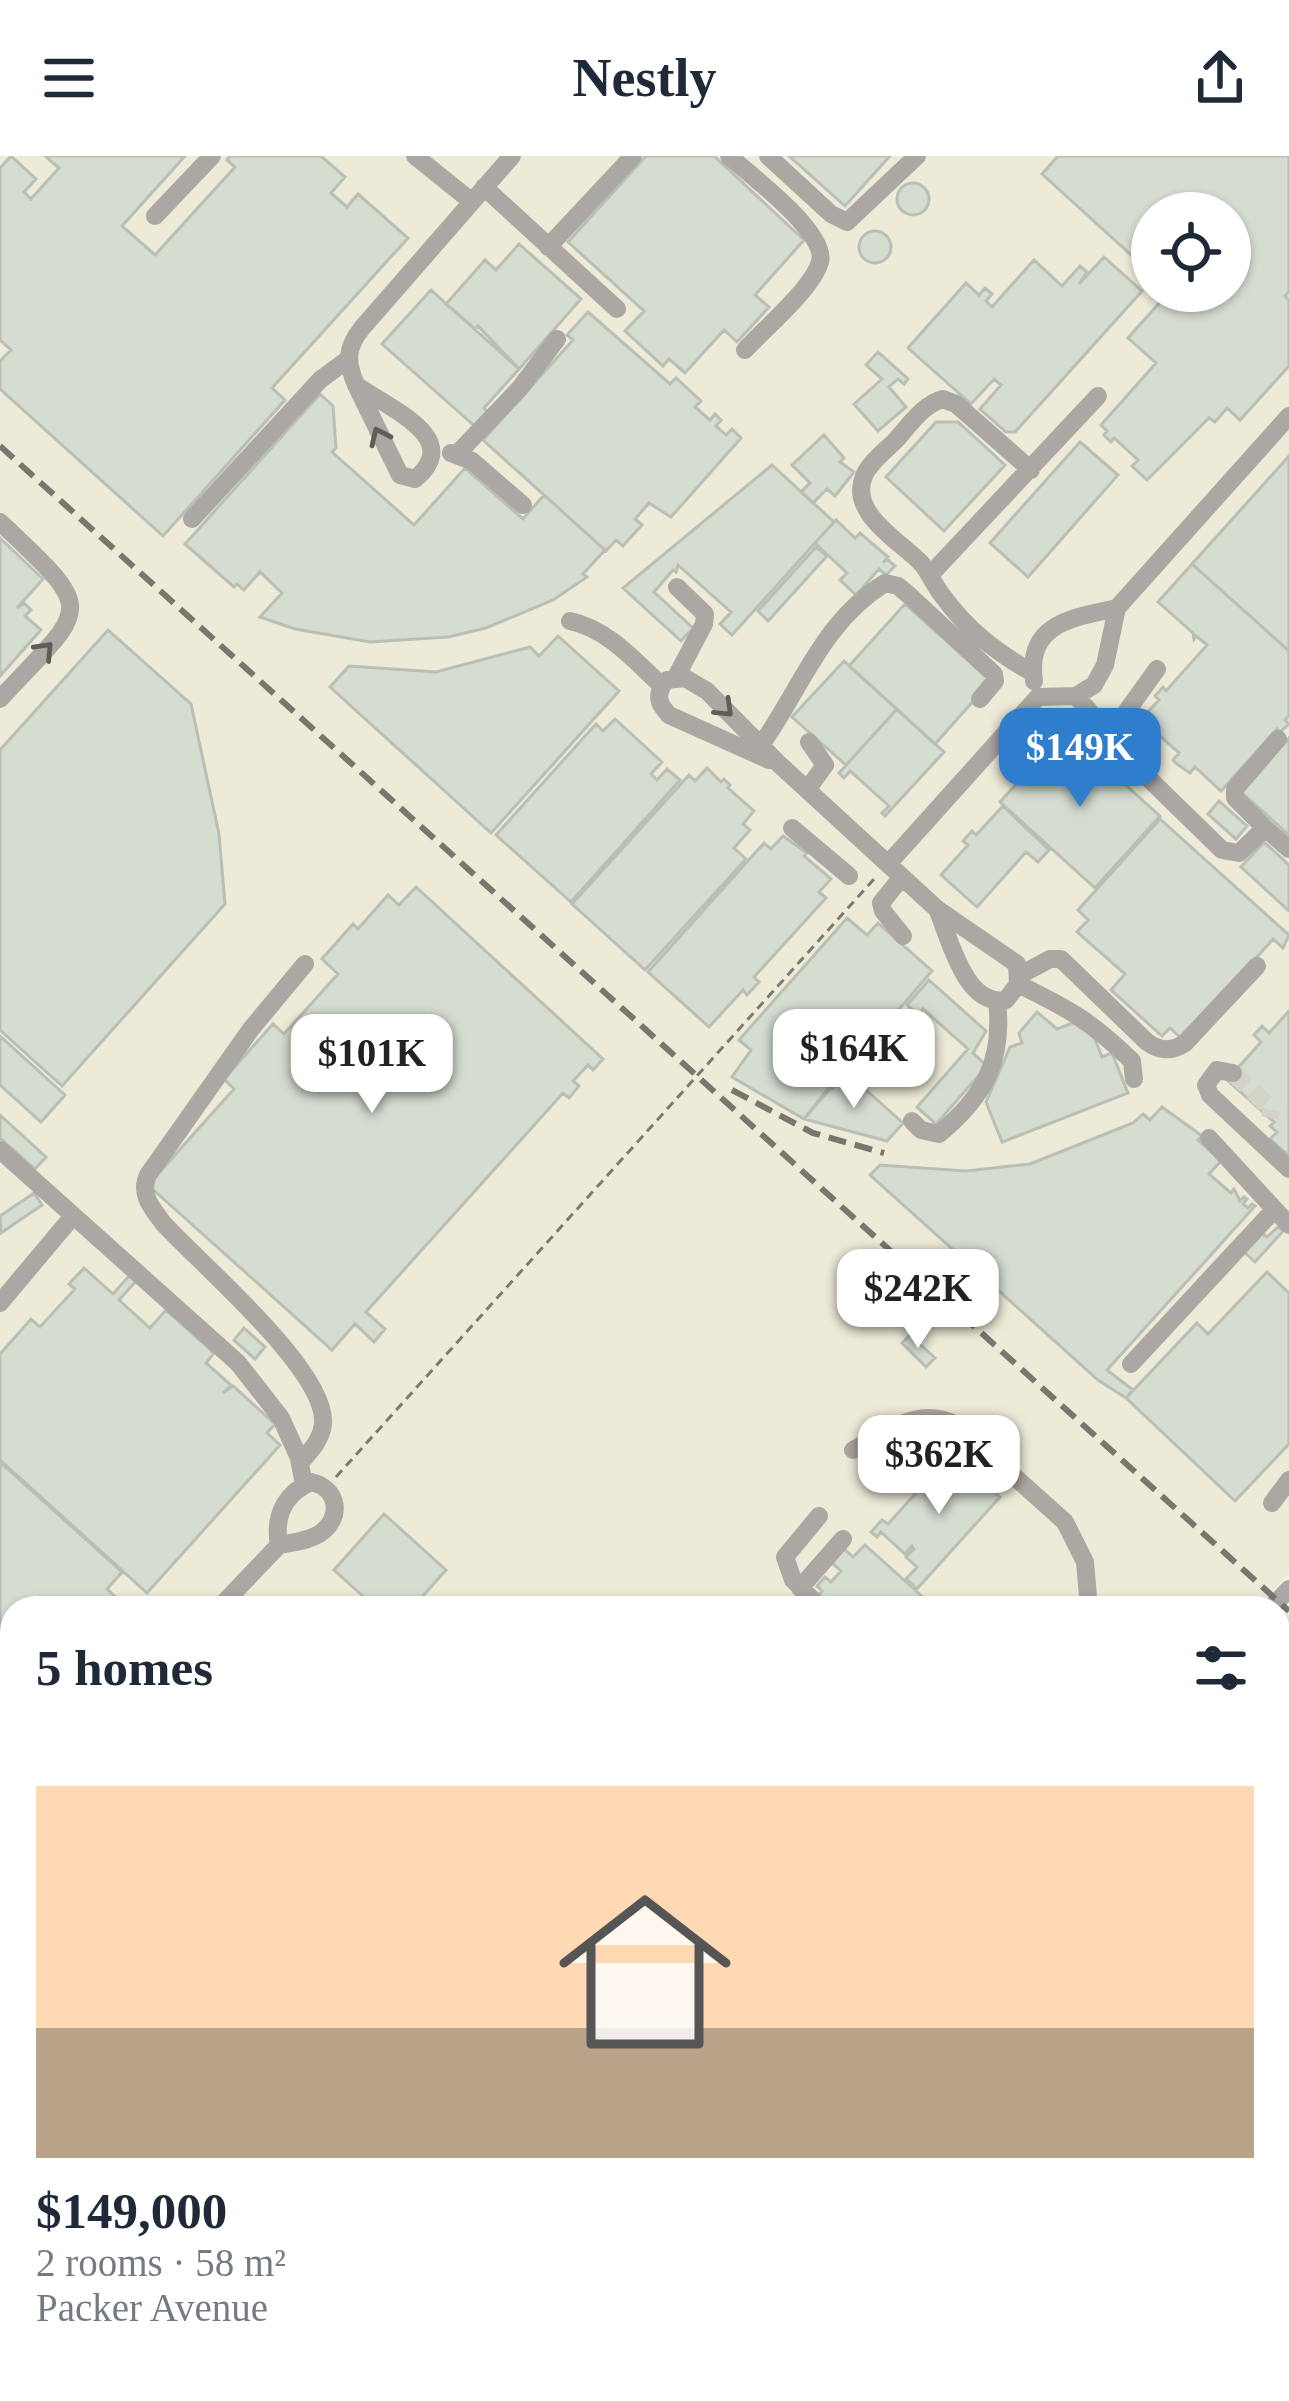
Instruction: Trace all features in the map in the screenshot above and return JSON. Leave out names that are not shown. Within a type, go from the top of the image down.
[{"type":"street","points":[[155,216],[212,156]]},
{"type":"street","points":[[415,156],[477,194],[548,247],[617,309]]},
{"type":"street","points":[[356,385],[430,436],[435,452],[429,468],[415,479],[400,475],[356,385],[347,360],[352,340],[512,156]]},
{"type":"street","points":[[548,247],[633,156]]},
{"type":"street","points":[[729,156],[809,230],[820,251],[820,262],[809,282],[746,350]]},
{"type":"street","points":[[768,156],[831,214],[847,222],[917,156]]},
{"type":"street","points":[[458,453],[520,388],[557,339]]},
{"type":"street","points":[[192,519],[320,380],[347,360]]},
{"type":"street","points":[[930,575],[1098,396]]},
{"type":"street","points":[[1031,470],[956,404],[943,399],[925,408],[863,476],[863,491],[878,524],[930,575],[980,639],[1033,674]]},
{"type":"street","points":[[902,936],[881,904],[895,870],[1038,697],[1076,696],[1094,685],[1105,665],[1117,608],[1289,416]]},
{"type":"street","points":[[435,452],[458,453],[472,460],[523,505]]},
{"type":"street","points":[[0,522],[58,576],[72,604],[69,624],[0,699]]},
{"type":"street","points":[[761,746],[811,657],[851,611],[885,583],[910,596],[994,674],[995,681],[980,699]]},
{"type":"street","points":[[676,587],[705,614],[658,695],[661,705],[669,715],[779,764]]},
{"type":"street","points":[[1038,697],[1034,651],[1041,638],[1056,626],[1117,608]]},
{"type":"street","points":[[570,622],[583,624],[669,681],[685,677],[706,691],[938,909],[1017,964],[1019,980]]},
{"type":"street","points":[[1109,736],[1156,669]]},
{"type":"street","points":[[1076,696],[1222,850],[1239,853],[1264,828]]},
{"type":"street","points":[[1279,739],[1235,789],[1235,798],[1289,849]]},
{"type":"street","points":[[807,790],[825,765],[808,742]]},
{"type":"street","points":[[792,828],[841,877],[871,848]]},
{"type":"street","points":[[938,909],[973,988],[997,1002],[1006,1000],[1019,980],[1050,958],[1061,958],[1155,1048],[1172,1049],[1185,1043],[1257,967]]},
{"type":"street","points":[[300,1463],[319,1439],[323,1424],[313,1386],[289,1352],[163,1223],[146,1199],[144,1187],[251,1029],[304,964]]},
{"type":"street","points":[[1019,980],[1090,1022],[1132,1060],[1134,1079]]},
{"type":"street","points":[[912,1121],[921,1130],[939,1134],[975,1095],[997,1059],[997,1002]]},
{"type":"street","points":[[1233,1073],[1217,1070],[1207,1089],[1262,1131],[1289,1168]]},
{"type":"street","points":[[1209,1138],[1289,1225]]},
{"type":"street","points":[[0,1150],[238,1363],[281,1418],[304,1485]]},
{"type":"street","points":[[1131,1364],[1274,1211]]},
{"type":"street","points":[[0,1303],[73,1216]]},
{"type":"street","points":[[853,1450],[916,1418],[939,1416],[957,1425],[1064,1522],[1085,1562],[1088,1596]]},
{"type":"street","points":[[1272,1502],[1289,1480]]},
{"type":"street","points":[[231,1596],[279,1545],[310,1538],[327,1528],[335,1506],[327,1487],[317,1482],[304,1485],[279,1514],[279,1545]]},
{"type":"street","points":[[804,1596],[788,1571],[785,1554],[820,1516]]},
{"type":"street","points":[[808,1596],[843,1539]]},
{"type":"path","points":[[327,1487],[895,870]]},
{"type":"shaded area","points":[[0,156],[1289,156],[1289,1574],[1268,1596],[0,1596]]},
{"type":"building","points":[[11,156],[36,179],[24,192],[31,199],[59,168],[45,156],[185,156],[122,226],[155,255],[235,167],[227,160],[230,156],[321,156],[345,177],[331,193],[347,207],[358,194],[408,238],[272,388],[285,400],[163,536],[0,389],[0,361],[11,350],[0,340],[0,168]]},
{"type":"building","points":[[646,156],[714,156],[804,240],[755,295],[769,307],[737,342],[724,330],[685,373],[669,359],[663,366],[625,331],[644,311],[568,242]]},
{"type":"building","points":[[789,156],[890,156],[845,206]]},
{"type":"building","points":[[1058,156],[1289,156],[1289,291],[1285,296],[1289,300],[1289,366],[1240,420],[1227,408],[1215,422],[1209,418],[1147,480],[1132,466],[1138,460],[1114,438],[1111,442],[1101,425],[1156,363],[1128,338],[1151,312],[1251,312],[1251,192],[1131,192],[1131,255],[1042,174]]},
{"type":"building","points":[[913,183],[924,188],[929,199],[924,210],[913,215],[902,210],[897,199],[902,188]]},
{"type":"building","points":[[875,231],[887,235],[891,247],[887,259],[875,263],[863,259],[859,247],[863,235]]},
{"type":"building","points":[[519,244],[581,299],[519,369],[478,326],[475,329],[446,304],[485,260],[496,270]]},
{"type":"building","points":[[1104,257],[1131,281],[1131,303],[1015,432],[1006,432],[980,409],[1001,385],[994,379],[971,404],[908,348],[966,283],[979,295],[985,288],[992,294],[986,301],[992,307],[1034,260],[1062,286],[1080,266],[1087,272],[1079,284]]},
{"type":"building","points":[[431,290],[519,369],[484,408],[491,415],[478,429],[382,344]]},
{"type":"building","points":[[588,312],[670,384],[676,378],[701,401],[695,407],[710,420],[715,414],[721,420],[716,426],[726,435],[732,429],[741,438],[671,517],[649,503],[635,519],[642,525],[623,546],[616,540],[606,551],[483,440],[573,340],[567,335]]},
{"type":"building","points":[[878,352],[908,379],[904,384],[898,379],[889,387],[906,407],[878,431],[854,404],[882,379],[866,365]]},
{"type":"building","points":[[320,394],[333,406],[336,448],[332,452],[414,525],[465,468],[523,519],[544,495],[605,550],[583,574],[587,577],[553,600],[486,628],[448,637],[370,642],[295,629],[260,617],[282,593],[260,572],[244,590],[237,584],[234,587],[185,544]]},
{"type":"building","points":[[936,422],[958,422],[1005,465],[944,531],[886,477]]},
{"type":"building","points":[[824,435],[844,458],[840,462],[854,472],[835,496],[827,489],[813,503],[801,492],[810,483],[792,465]]},
{"type":"building","points":[[1080,442],[1118,475],[1028,577],[990,543]]},
{"type":"building","points":[[1289,456],[1289,651],[1192,564]]},
{"type":"building","points":[[772,465],[834,522],[732,635],[720,624],[731,612],[678,565],[654,592],[693,628],[681,641],[623,588]]},
{"type":"building","points":[[836,520],[855,538],[860,533],[888,557],[883,563],[887,559],[895,566],[886,575],[879,569],[856,595],[840,580],[847,573],[815,543]]},
{"type":"building","points":[[0,538],[43,579],[17,608],[24,603],[31,610],[25,616],[41,630],[0,676]]},
{"type":"building","points":[[816,547],[827,556],[768,621],[758,611]]},
{"type":"building","points":[[1192,564],[1289,651],[1289,716],[1285,720],[1289,724],[1280,732],[1277,729],[1221,791],[1195,767],[1190,773],[1177,764],[1173,760],[1179,753],[1141,719],[1159,700],[1155,696],[1163,687],[1166,691],[1207,645],[1194,639],[1158,602]]},
{"type":"building","points":[[905,604],[991,681],[935,744],[849,666]]},
{"type":"building","points":[[108,630],[191,704],[219,834],[225,904],[62,1086],[0,1030],[0,750]]},
{"type":"building","points":[[558,636],[619,691],[491,833],[330,687],[349,666],[436,672],[530,647],[539,656]]},
{"type":"building","points":[[844,661],[897,709],[846,765],[792,717]]},
{"type":"building","points":[[897,709],[944,752],[885,816],[882,813],[889,806],[850,771],[844,778],[839,773]]},
{"type":"building","points":[[615,719],[662,762],[651,774],[657,780],[667,769],[680,780],[571,902],[496,835],[596,724],[603,731]]},
{"type":"building","points":[[1058,738],[1070,749],[1078,741],[1088,750],[1080,759],[1088,751],[1160,816],[1095,888],[1000,802]]},
{"type":"building","points":[[1289,738],[1289,835],[1241,792]]},
{"type":"building","points":[[707,768],[754,811],[743,824],[750,830],[734,848],[746,859],[645,970],[572,904],[689,775],[695,781]]},
{"type":"building","points":[[1219,801],[1247,826],[1236,839],[1208,814]]},
{"type":"building","points":[[1003,806],[1049,850],[1038,862],[1026,852],[977,907],[941,875],[968,845],[963,841],[972,831],[976,835]]},
{"type":"building","points":[[1160,819],[1289,935],[1283,948],[1273,939],[1183,1040],[1170,1028],[1162,1036],[1111,990],[1125,974],[1077,932],[1088,920],[1078,910]]},
{"type":"building","points":[[783,836],[831,879],[819,892],[826,898],[754,977],[759,982],[747,995],[743,990],[709,1027],[648,972],[764,843],[771,849]]},
{"type":"building","points":[[1264,842],[1289,865],[1289,911],[1241,867]]},
{"type":"building","points":[[416,887],[603,1059],[593,1070],[588,1065],[573,1081],[579,1086],[569,1098],[563,1093],[366,1312],[385,1329],[374,1342],[355,1324],[332,1350],[148,1185],[234,1089],[224,1079],[273,1024],[284,1034],[338,974],[322,959],[353,924],[358,929],[388,895],[399,905]]},
{"type":"building","points":[[847,918],[867,935],[878,923],[932,971],[804,1119],[732,1077],[751,1050],[739,1040]]},
{"type":"building","points":[[929,980],[986,1031],[973,1053],[987,1066],[936,1124],[917,1107],[968,1049],[923,1009],[918,1015],[907,1005]]},
{"type":"building","points":[[1289,1011],[1289,1156],[1270,1139],[1277,1132],[1270,1126],[1274,1122],[1227,1080],[1261,1042],[1254,1035],[1262,1026],[1269,1033]]},
{"type":"building","points":[[1037,1012],[1057,1029],[1078,1021],[1093,1034],[1102,1057],[1112,1053],[1128,1093],[1002,1142],[986,1102],[1010,1047],[1022,1043],[1019,1033]]},
{"type":"building","points":[[0,1036],[65,1095],[41,1122],[0,1085]]},
{"type":"building","points":[[847,1073],[903,1123],[887,1141],[804,1119]]},
{"type":"building","points":[[1162,1107],[1202,1136],[1198,1140],[1221,1161],[1209,1174],[1231,1193],[1234,1189],[1240,1201],[1247,1199],[1243,1204],[1248,1208],[1255,1206],[1107,1370],[1133,1390],[1126,1398],[1098,1380],[870,1175],[880,1165],[966,1171],[1030,1164],[1133,1123],[1143,1114],[1150,1120]]},
{"type":"building","points":[[0,1115],[46,1157],[35,1169],[0,1138]]},
{"type":"building","points":[[34,1193],[42,1205],[1,1233],[0,1216]]},
{"type":"building","points":[[1278,1227],[1283,1231],[1255,1262],[1244,1252],[1262,1233],[1267,1237]]},
{"type":"building","points":[[84,1268],[113,1294],[130,1275],[137,1280],[119,1300],[150,1328],[166,1310],[214,1353],[206,1363],[231,1385],[223,1393],[233,1386],[275,1424],[267,1433],[280,1445],[147,1593],[0,1460],[0,1354],[31,1319],[40,1327],[75,1289],[69,1284]]},
{"type":"building","points":[[1267,1272],[1289,1293],[1289,1444],[1235,1501],[1126,1398],[1197,1323],[1208,1334]]},
{"type":"building","points":[[244,1328],[265,1347],[255,1359],[234,1340]]},
{"type":"building","points":[[910,1335],[935,1358],[926,1367],[902,1343]]},
{"type":"building","points":[[952,1453],[977,1470],[974,1473],[1000,1497],[917,1589],[906,1579],[917,1567],[906,1557],[912,1546],[905,1554],[881,1532],[877,1537],[871,1532],[882,1520],[888,1524]]},
{"type":"building","points":[[0,1462],[122,1572],[107,1589],[114,1596],[0,1596]]},
{"type":"building","points":[[384,1514],[446,1570],[423,1596],[363,1596],[334,1570]]},
{"type":"building","points":[[865,1545],[922,1596],[818,1596],[822,1591],[817,1586],[825,1577],[831,1582],[841,1571],[831,1562],[843,1548],[853,1557]]},
{"type":"tunnel","points":[[1233,1073],[1272,1109],[1270,1118]]},
{"type":"railway","points":[[0,446],[1272,1596]]},
{"type":"railway","points":[[732,1090],[813,1133],[884,1153]]}]
